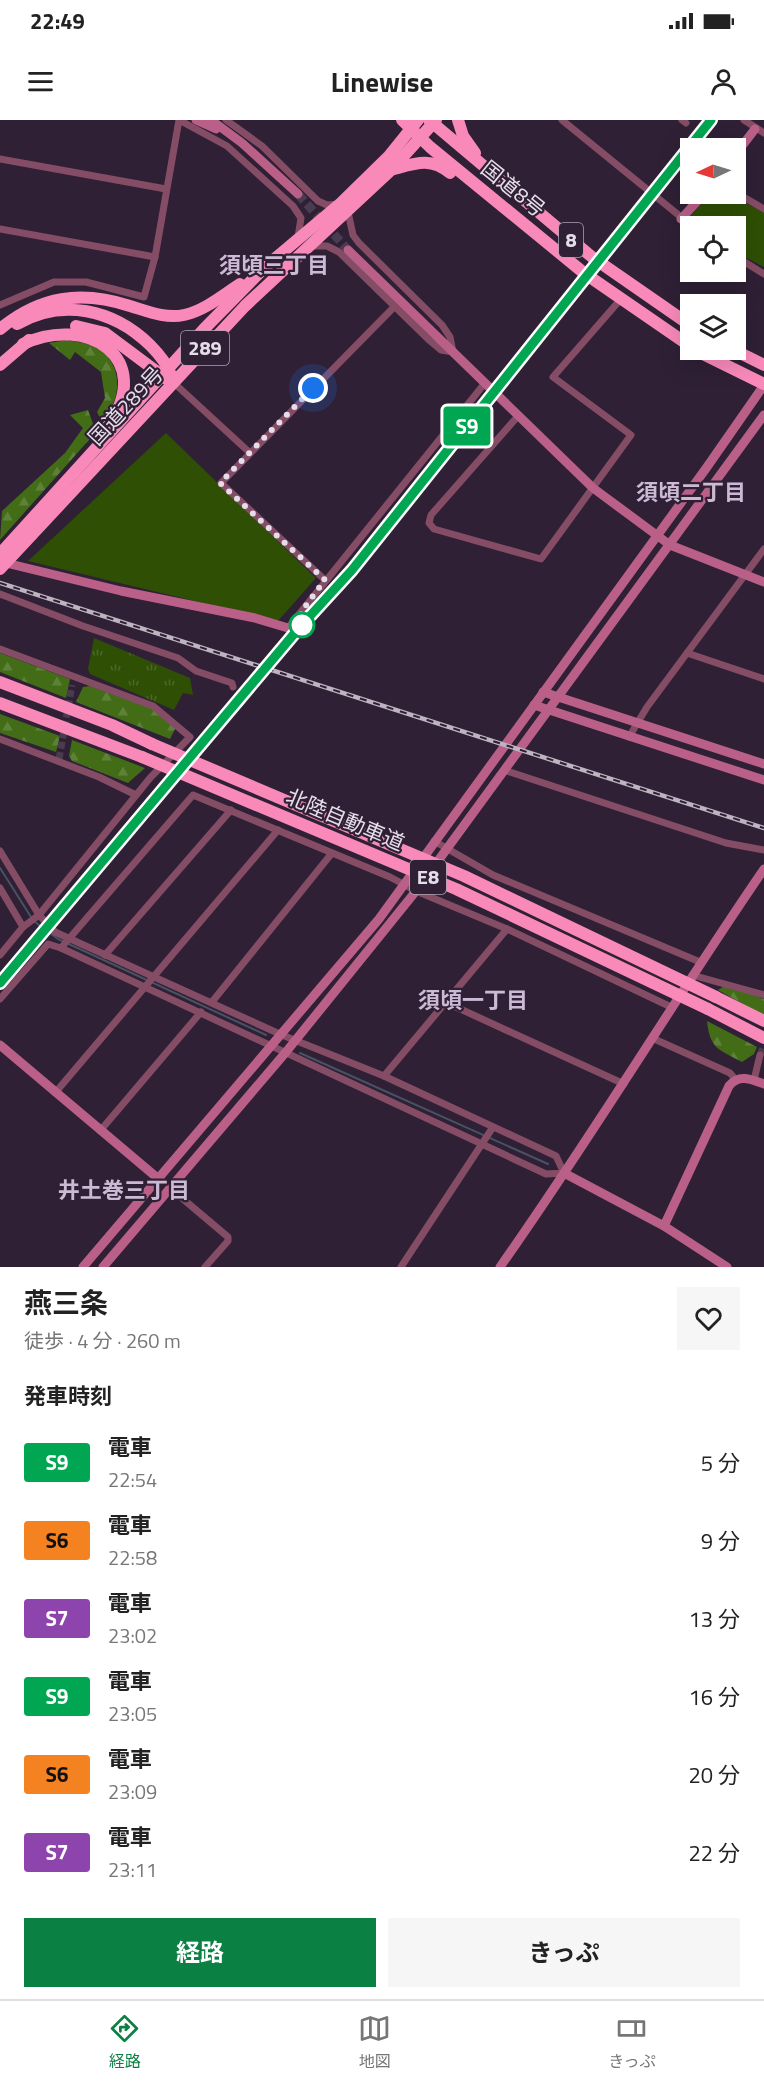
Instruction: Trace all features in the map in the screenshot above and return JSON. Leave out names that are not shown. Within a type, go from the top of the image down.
[{"type":"highway","points":[[458,120],[463,136],[475,150],[476,160]]},
{"type":"highway","name":"国道289号","points":[[2,562],[67,479],[265,267],[303,243],[392,169],[421,138],[433,121]]},
{"type":"highway","name":"国道8号","points":[[433,121],[476,160],[601,264],[680,318]]},
{"type":"highway","name":"国道289号","points":[[345,208],[389,156],[410,123]]},
{"type":"highway","name":"国道8号","points":[[410,123],[421,138],[620,300],[680,339]]},
{"type":"highway","points":[[392,169],[416,162],[432,162],[442,166],[471,190],[492,197]]},
{"type":"highway","name":"国道289号","points":[[2,562],[174,383],[303,243]]},
{"type":"highway","points":[[0,328],[38,304],[81,296],[109,299],[161,315],[182,315],[203,308],[265,267]]},
{"type":"highway","points":[[0,334],[36,315],[69,309],[84,309],[107,316],[130,328],[155,350],[165,373]]},
{"type":"highway","points":[[0,365],[23,344],[48,329],[62,326],[91,328],[119,342],[165,373],[174,383]]},
{"type":"highway","points":[[23,344],[61,333],[86,336],[107,348],[121,367],[124,390],[117,412],[67,479]]},
{"type":"highway","points":[[746,356],[764,365]]},
{"type":"highway","points":[[715,360],[764,385]]},
{"type":"highway","points":[[0,682],[112,725],[152,744]]},
{"type":"highway","name":"北陸自動車道","points":[[0,688],[152,744],[464,876],[764,1021]]},
{"type":"highway","name":"北陸自動車道","points":[[0,704],[142,757],[446,885],[708,1009],[764,1038]]},
{"type":"street","points":[[0,305],[54,282],[86,282],[144,297],[155,257],[179,120],[227,146],[294,206],[301,218],[303,243],[333,248],[393,308],[441,350],[453,352]]},
{"type":"street","points":[[196,120],[242,143]]},
{"type":"street","points":[[211,120],[242,143],[298,194]]},
{"type":"street","points":[[226,120],[262,146],[318,201],[345,208],[353,235],[442,325],[450,337],[453,352]]},
{"type":"street","points":[[562,120],[680,218]]},
{"type":"street","points":[[744,120],[760,131],[746,145]]},
{"type":"street","points":[[0,159],[166,189]]},
{"type":"street","points":[[746,198],[764,209]]},
{"type":"street","points":[[684,216],[695,204]]},
{"type":"street","points":[[0,229],[155,257]]},
{"type":"street","points":[[348,250],[593,488],[670,545],[764,582]]},
{"type":"street","points":[[746,263],[764,274]]},
{"type":"street","points":[[518,416],[431,516],[429,524],[434,529],[541,559],[631,435],[553,377],[620,300]]},
{"type":"street","points":[[325,580],[220,483],[393,308]]},
{"type":"street","points":[[2,562],[121,591],[255,618],[288,628],[484,382]]},
{"type":"street","points":[[174,383],[249,452]]},
{"type":"street","points":[[83,1267],[273,1046],[405,883],[764,385]]},
{"type":"street","points":[[103,1267],[286,1052],[416,891],[764,415]]},
{"type":"street","points":[[629,737],[687,653],[764,549]]},
{"type":"street","points":[[0,594],[83,626],[178,658],[196,671],[232,683],[234,687]]},
{"type":"street","points":[[0,649],[73,681],[153,706],[190,737],[136,795],[37,916],[24,925],[0,956]]},
{"type":"street","points":[[687,653],[764,679]]},
{"type":"street","points":[[543,692],[764,764]]},
{"type":"street","points":[[534,705],[764,780]]},
{"type":"street","points":[[0,739],[59,760],[136,795]]},
{"type":"street","points":[[504,770],[741,848],[764,850]]},
{"type":"street","points":[[61,948],[67,938],[193,795],[405,883],[416,891],[507,929],[671,1007]]},
{"type":"street","points":[[105,955],[231,810]]},
{"type":"street","points":[[56,1093],[278,830]]},
{"type":"street","points":[[434,841],[493,875],[700,962]]},
{"type":"street","points":[[0,851],[37,916],[67,938],[105,955],[201,1012],[484,1142],[546,1174],[564,1173],[664,1226],[727,1267]]},
{"type":"street","points":[[212,1002],[332,853]]},
{"type":"street","points":[[500,1267],[624,1084],[691,975],[764,869]]},
{"type":"street","points":[[0,888],[24,925]]},
{"type":"street","points":[[384,1076],[507,929]]},
{"type":"street","points":[[0,999],[48,944],[61,948],[99,968],[151,981],[212,1002],[295,1041],[384,1076],[556,1156],[564,1173]]},
{"type":"street","points":[[691,975],[764,995]]},
{"type":"street","points":[[445,1002],[624,1084]]},
{"type":"street","points":[[100,1131],[201,1012]]},
{"type":"street","points":[[652,1038],[730,1073],[736,1080]]},
{"type":"street","points":[[0,1045],[228,1237],[228,1240],[205,1267]]},
{"type":"street","points":[[754,1080],[760,1055]]},
{"type":"street","points":[[664,1226],[729,1086],[736,1080],[745,1078],[764,1084]]},
{"type":"street","points":[[401,1267],[492,1128]]},
{"type":"green space","points":[[746,203],[764,213],[764,267],[746,258],[746,216],[691,216],[701,204]]},
{"type":"green space","points":[[67,340],[99,349],[113,364],[116,373],[116,393],[108,412],[101,420],[97,412],[105,398],[101,372],[75,352],[70,360],[49,343]]},
{"type":"green space","points":[[88,410],[96,432],[0,540],[2,511],[65,453],[83,428],[70,415]]},
{"type":"green space","points":[[166,433],[316,578],[278,621],[28,561]]},
{"type":"green space","points":[[94,638],[190,678],[193,695],[183,693],[174,710],[90,674],[88,669]]},
{"type":"green space","points":[[0,653],[70,679],[66,698],[0,672]]},
{"type":"green space","points":[[90,686],[153,709],[177,725],[170,739],[76,702],[83,687]]},
{"type":"green space","points":[[0,714],[60,736],[56,752],[0,733]]},
{"type":"green space","points":[[72,740],[145,768],[128,783],[72,761],[69,756]]},
{"type":"green space","points":[[726,985],[764,999],[764,1016],[718,990]]},
{"type":"green space","points":[[707,1021],[757,1047],[754,1054],[742,1062],[721,1051],[710,1037]]},
{"type":"waterway","points":[[0,868],[31,917]]},
{"type":"waterway","points":[[35,922],[58,939],[266,1035]]},
{"type":"waterway","points":[[300,1053],[548,1164]]},
{"type":"tunnel","points":[[298,194],[348,250]]},
{"type":"tunnel","points":[[59,759],[72,685]]},
{"type":"tunnel","points":[[760,1055],[764,1046]]},
{"type":"railway","points":[[0,983],[299,628],[352,570],[712,120]]},
{"type":"railway","points":[[0,583],[764,828]]},
{"type":"train","name":"S9","points":[[0,983],[299,628],[352,570],[711,120]]},
{"type":"district","name":"須頃三丁目","points":[[274,265]]},
{"type":"district","name":"須頃二丁目","points":[[691,492]]},
{"type":"district","name":"須頃一丁目","points":[[473,1000]]},
{"type":"district","name":"井土巻三丁目","points":[[124,1190]]},
{"type":"route","points":[[302,625],[301,612],[325,580],[220,483],[313,388]]}]
